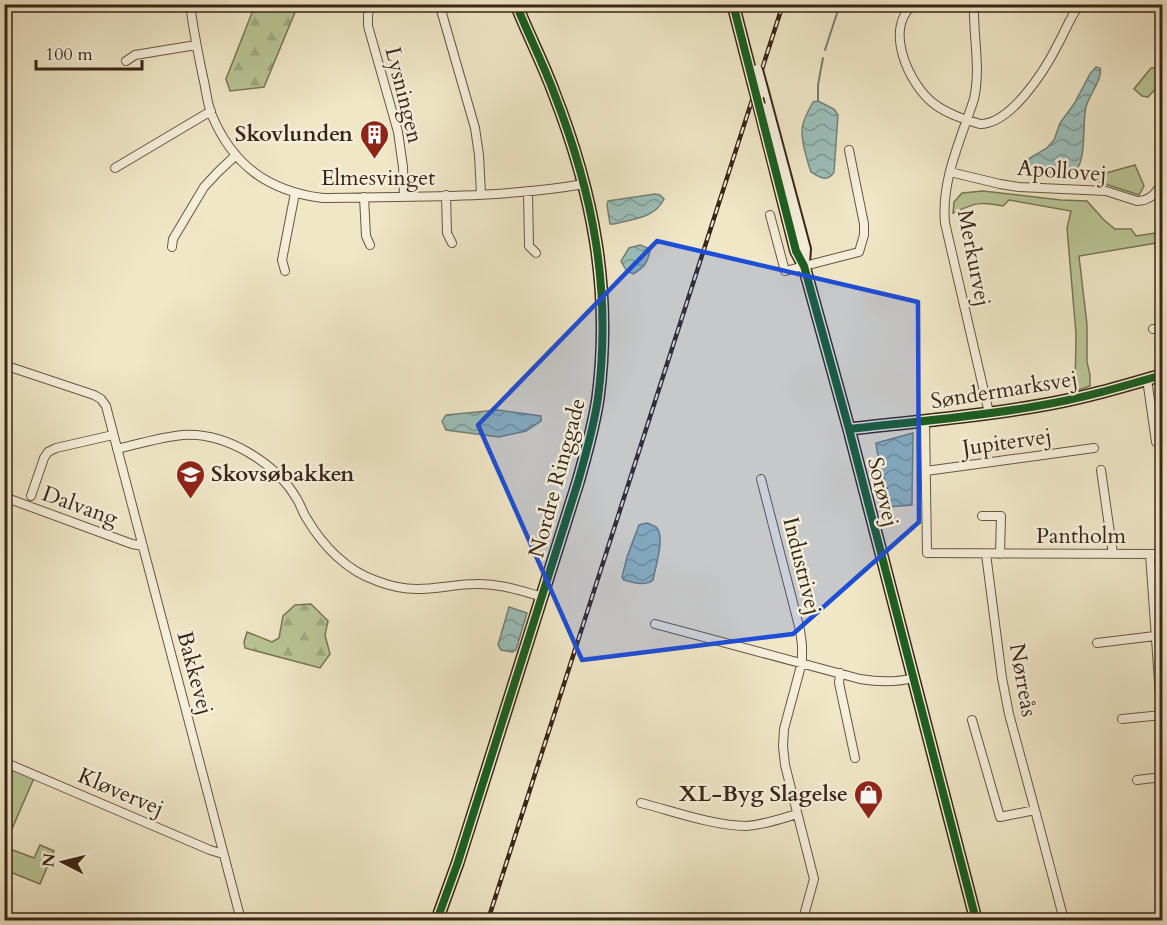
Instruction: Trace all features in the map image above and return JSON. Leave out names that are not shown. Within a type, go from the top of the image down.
[{"type":"street","name":"Elmesvinget","points":[[190,4],[196,45],[211,111],[220,134],[244,164],[262,178],[284,189],[322,198],[481,194],[556,189],[584,184]]},
{"type":"street","name":"Lysningen","points":[[372,4],[368,15],[368,26],[398,132],[404,196]]},
{"type":"street","points":[[438,4],[475,128],[481,194]]},
{"type":"street","name":"Nordre Ringgade","points":[[436,921],[458,862],[578,482],[591,435],[602,358],[601,281],[595,234],[584,184],[553,90],[516,4]]},
{"type":"street","name":"Sorøvej","points":[[733,4],[796,251],[804,266],[849,429],[976,921]]},
{"type":"street","name":"Sorøvej","points":[[740,4],[805,249],[804,266]]},
{"type":"street","points":[[914,4],[906,14],[902,25],[901,38],[906,66],[921,91],[934,104],[951,114],[980,124],[991,123],[1001,118],[1016,105],[1044,68],[1080,4]]},
{"type":"street","name":"Merkurvej","points":[[974,4],[978,76],[968,120],[950,172],[944,210],[945,223],[989,413]]},
{"type":"street","points":[[126,61],[135,56],[196,45]]},
{"type":"street","points":[[115,168],[211,111]]},
{"type":"street","points":[[770,215],[785,271],[859,252],[864,235],[864,224],[849,150]]},
{"type":"street","points":[[172,247],[173,239],[204,187],[236,155]]},
{"type":"street","name":"Apollovej","points":[[950,172],[1019,187],[1106,191],[1137,201],[1142,201],[1156,193],[1162,183]]},
{"type":"street","points":[[528,191],[530,246],[536,253]]},
{"type":"street","points":[[285,271],[282,260],[295,193]]},
{"type":"street","points":[[446,195],[447,233],[452,243]]},
{"type":"street","points":[[364,197],[366,236],[370,245]]},
{"type":"street","points":[[1154,329],[1162,329]]},
{"type":"street","name":"Bakkevej","points":[[4,364],[94,395],[106,406],[241,921]]},
{"type":"street","name":"Søndermarksvej","points":[[849,429],[1036,406],[1078,398],[1162,375]]},
{"type":"street","points":[[1148,380],[1156,442]]},
{"type":"street","name":"Pantholm","points":[[925,420],[927,553],[1162,554]]},
{"type":"street","points":[[31,496],[48,452],[56,448],[113,435]]},
{"type":"street","points":[[117,449],[185,435],[214,439],[258,457],[279,475],[297,498],[307,519],[319,536],[331,550],[358,573],[377,581],[416,590],[477,584],[498,585],[543,597]]},
{"type":"street","name":"Jupitervej","points":[[926,471],[1094,448]]},
{"type":"street","points":[[1101,470],[1113,554]]},
{"type":"street","name":"Industrivej","points":[[761,479],[802,645],[801,662],[784,729],[783,746],[785,765],[814,879],[803,920]]},
{"type":"street","name":"Dalvang","points":[[4,497],[143,546]]},
{"type":"street","points":[[982,516],[1001,516],[1000,554]]},
{"type":"street","name":"Nørreås","points":[[986,554],[1002,678],[1009,714],[1064,921]]},
{"type":"street","points":[[1122,719],[1162,720],[1150,554]]},
{"type":"street","points":[[655,624],[860,679],[893,682],[913,678]]},
{"type":"street","points":[[1097,643],[1155,636]]},
{"type":"street","points":[[840,673],[839,683],[855,758]]},
{"type":"street","points":[[972,720],[1000,817],[1035,810]]},
{"type":"street","name":"Kløvervej","points":[[4,762],[224,854]]},
{"type":"street","points":[[1137,780],[1162,777]]},
{"type":"street","points":[[641,803],[733,825],[749,826],[797,814]]},
{"type":"highlighted area","points":[[657,241],[918,302],[919,522],[793,634],[582,660],[478,425]]},
{"type":"green space","points":[[255,5],[298,5],[264,87],[230,91],[226,79]]},
{"type":"green space","points":[[1151,68],[1159,68],[1162,71],[1162,82],[1148,97],[1142,96],[1134,89]]},
{"type":"green space","points":[[1135,165],[1144,186],[1139,195],[1099,182],[1099,175]]},
{"type":"green space","points":[[983,191],[1087,201],[1115,229],[1131,229],[1136,236],[1162,232],[1162,242],[1079,256],[1087,325],[1087,362],[1090,386],[1075,391],[1076,334],[1067,228],[1071,211],[1009,200],[1003,206],[978,204],[953,213],[954,202],[962,193]]},
{"type":"green space","points":[[311,604],[328,621],[325,635],[330,654],[320,668],[245,648],[247,632],[272,642],[279,638],[283,616],[295,605]]},
{"type":"green space","points":[[5,767],[34,778],[5,845]]},
{"type":"green space","points":[[40,845],[54,851],[40,884],[5,870],[5,847],[34,858]]},
{"type":"water","points":[[1096,67],[1100,68],[1100,72],[1098,82],[1086,107],[1083,151],[1079,166],[1073,172],[1061,174],[1024,170],[1021,166],[1023,162],[1047,148],[1054,140],[1060,123]]},
{"type":"water","points":[[818,101],[834,109],[838,115],[834,172],[826,178],[811,172],[802,135],[807,113],[813,102]]},
{"type":"water","points":[[655,194],[664,199],[649,214],[610,224],[608,201]]},
{"type":"water","points":[[640,245],[650,251],[644,265],[633,274],[626,270],[621,261],[629,248]]},
{"type":"water","points":[[498,410],[541,416],[541,421],[526,431],[499,437],[446,430],[442,421],[446,415]]},
{"type":"water","points":[[913,433],[912,505],[889,507],[876,443]]},
{"type":"water","points":[[647,523],[656,527],[660,537],[653,580],[643,584],[624,580],[622,577],[627,557],[639,525]]},
{"type":"water","points":[[509,607],[527,613],[516,650],[512,652],[501,650],[498,645]]},
{"type":"waterway","points":[[825,50],[840,4]]},
{"type":"waterway","points":[[818,101],[818,85],[823,58]]},
{"type":"railway","points":[[488,920],[783,4]]},
{"type":"cycle path","points":[[437,920],[458,862],[578,482],[594,419],[602,358],[601,280],[589,205],[568,130],[516,4]]},
{"type":"cycle path","points":[[733,4],[796,251],[804,266],[849,429],[976,920]]},
{"type":"cycle path","points":[[849,429],[1014,410],[1085,396],[1162,375]]},
{"type":"place","name":"Skovlunden","points":[[374,160]]},
{"type":"place","name":"Skovsøbakken","points":[[190,500]]},
{"type":"place","name":"XL-Byg Slagelse","points":[[869,820]]}]
